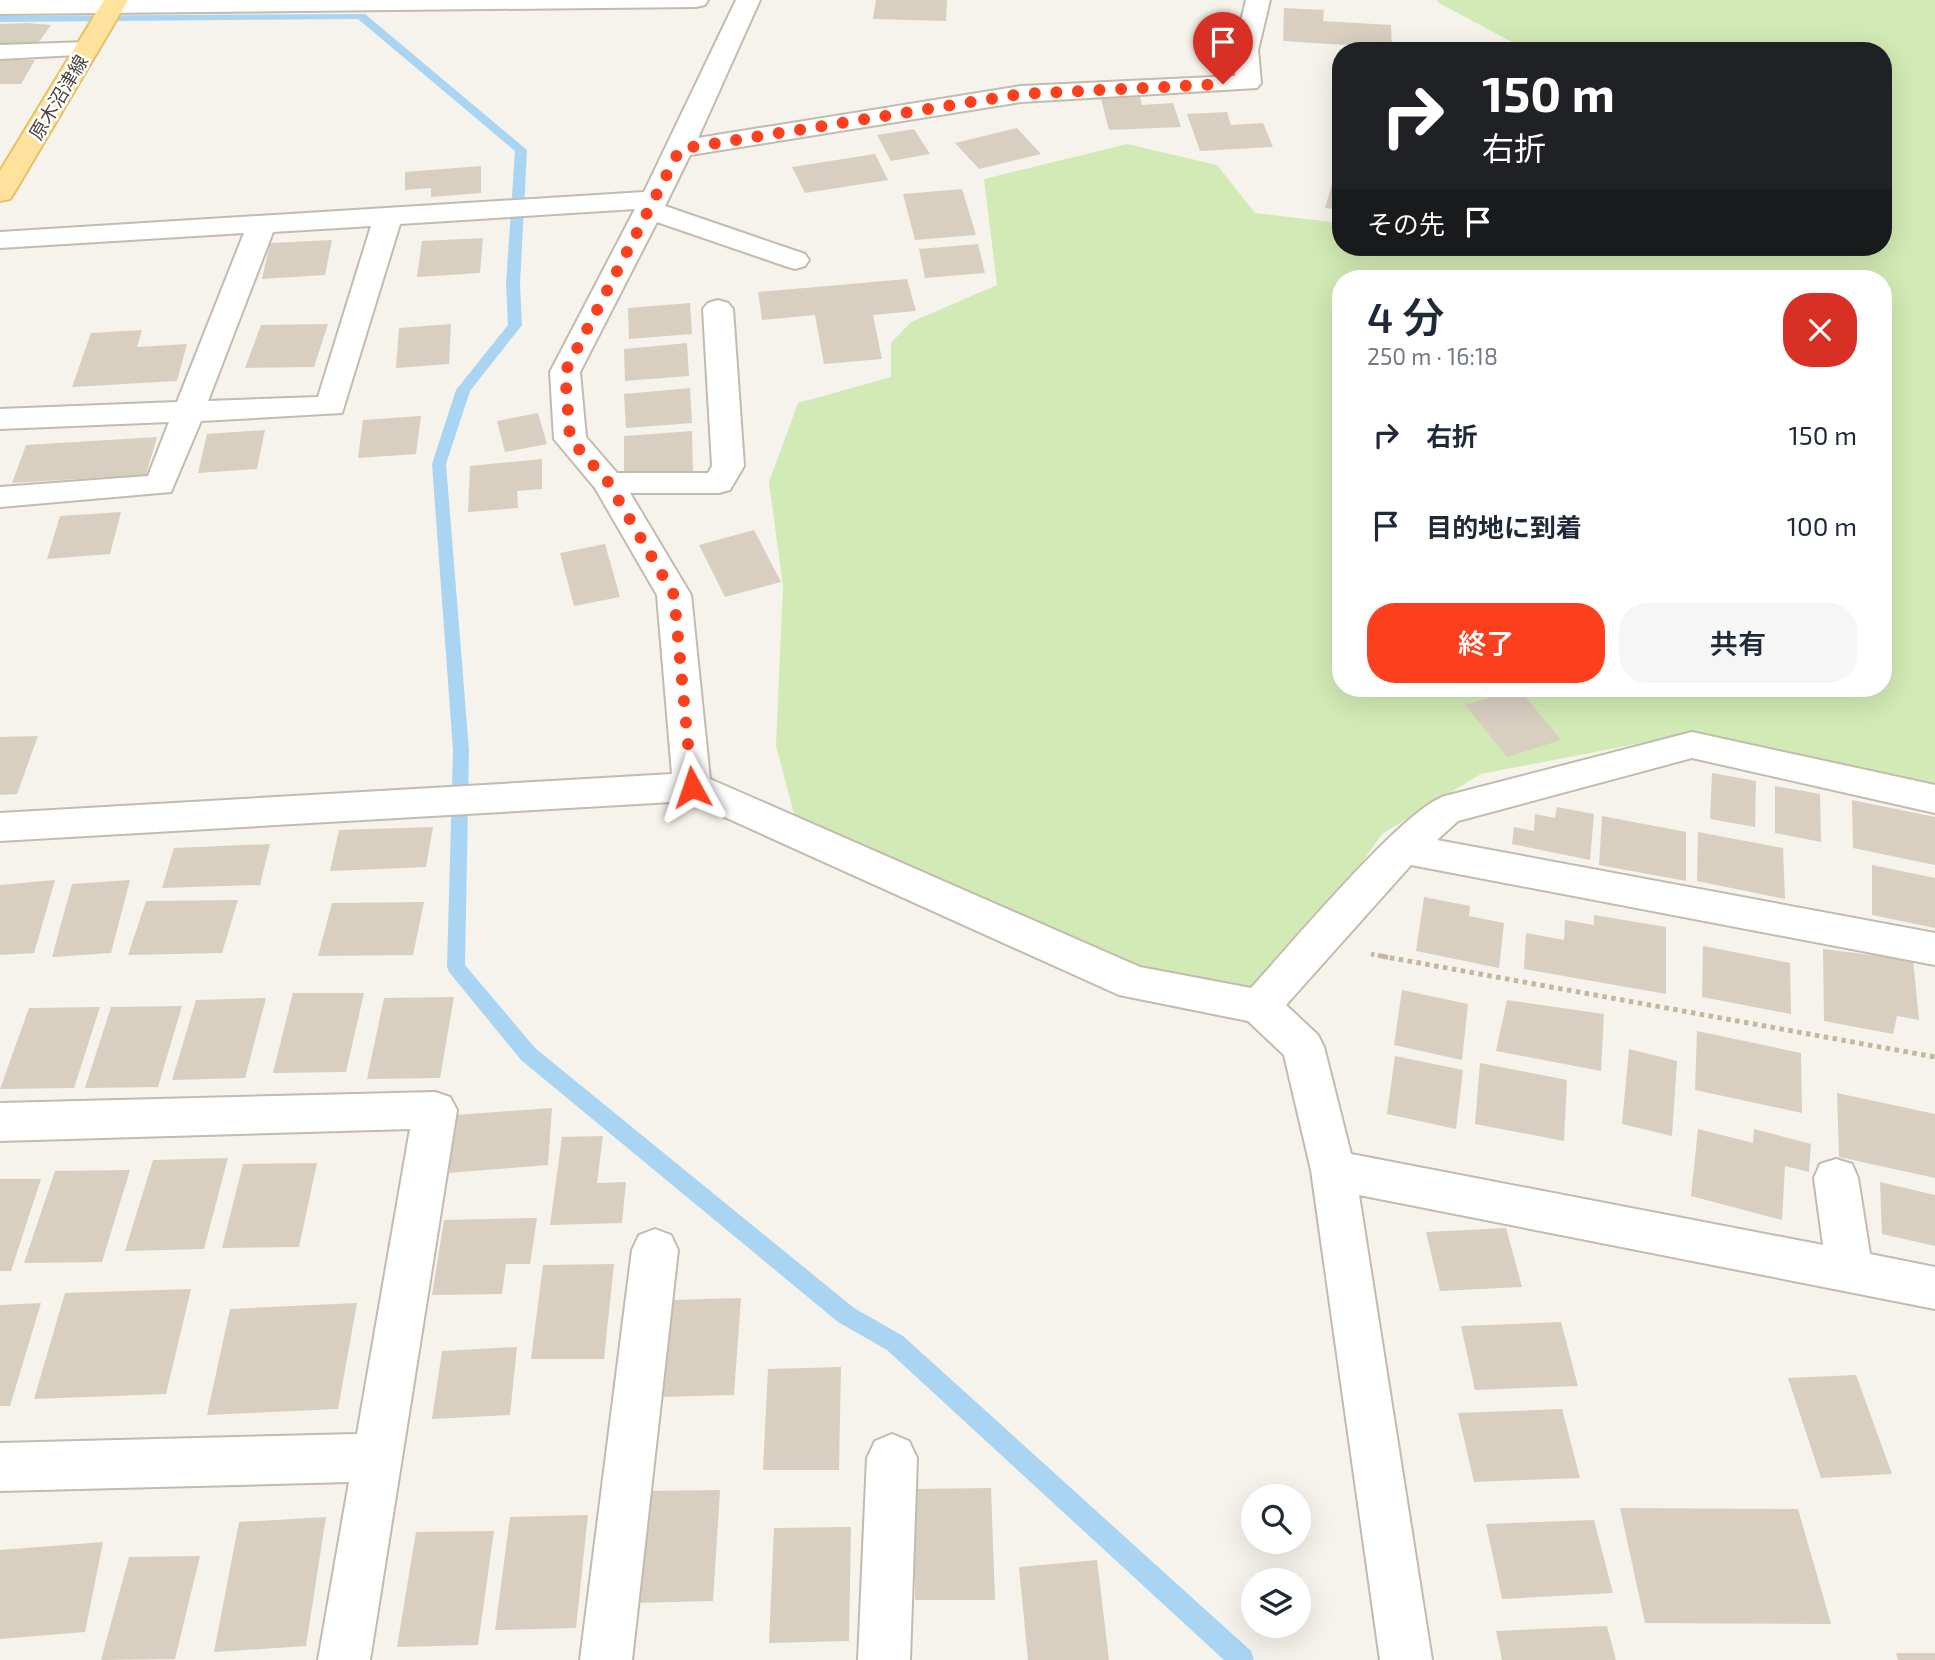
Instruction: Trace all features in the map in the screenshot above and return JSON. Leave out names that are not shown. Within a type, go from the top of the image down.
[{"type":"main road","name":"原木沼津線","points":[[0,193],[113,4]]},
{"type":"street","points":[[0,7],[696,0]]},
{"type":"street","points":[[692,787],[674,595],[608,482],[570,439],[565,372],[680,149],[748,0]]},
{"type":"street","points":[[680,149],[1021,94],[1248,83],[1246,50],[1258,0]]},
{"type":"street","points":[[0,51],[92,39]]},
{"type":"street","points":[[0,240],[388,216],[652,205],[795,260]]},
{"type":"street","points":[[0,419],[331,405],[388,216]]},
{"type":"street","points":[[0,497],[160,485],[262,224]]},
{"type":"street","points":[[608,482],[719,483],[728,466],[718,309]]},
{"type":"street","points":[[1260,1006],[1403,849],[1445,810],[1692,744],[1935,799]]},
{"type":"street","points":[[0,827],[692,787],[746,808],[1134,984],[1260,1006],[1303,1046],[1333,1170],[1406,1660]]},
{"type":"street","points":[[1403,849],[1935,950]]},
{"type":"street","points":[[0,1122],[435,1110],[344,1660]]},
{"type":"street","points":[[1333,1170],[1935,1288]]},
{"type":"street","points":[[1836,1178],[1850,1271]]},
{"type":"street","points":[[606,1660],[655,1250]]},
{"type":"street","points":[[0,1467],[377,1457]]},
{"type":"street","points":[[884,1660],[892,1458]]},
{"type":"path","points":[[1316,944],[1935,1057]]},
{"type":"green space","points":[[1438,0],[1935,0],[1935,797],[1673,737],[1481,774],[1382,834],[1260,1006],[1078,958],[799,832],[776,746],[783,586],[769,482],[798,403],[891,377],[891,343],[911,322],[997,285],[984,179],[1127,144],[1217,165],[1255,213],[1332,222],[1332,256],[1892,256],[1892,42],[1512,42],[1437,2]]},
{"type":"building","points":[[876,0],[947,0],[946,21],[873,19]]},
{"type":"building","points":[[1284,8],[1324,10],[1323,21],[1391,25],[1392,42],[1332,42],[1332,44],[1283,41]]},
{"type":"building","points":[[0,24],[51,25],[38,43],[0,44]]},
{"type":"building","points":[[0,60],[35,60],[21,84],[0,84]]},
{"type":"building","points":[[1140,97],[1142,105],[1173,103],[1181,127],[1109,130],[1101,99]]},
{"type":"building","points":[[1227,112],[1231,125],[1263,123],[1273,147],[1200,151],[1187,114]]},
{"type":"building","points":[[1017,128],[1041,154],[979,169],[955,143]]},
{"type":"building","points":[[914,129],[930,154],[891,161],[877,135]]},
{"type":"building","points":[[875,154],[888,180],[805,193],[792,167]]},
{"type":"building","points":[[481,166],[481,193],[431,197],[431,188],[405,190],[405,172]]},
{"type":"building","points":[[1332,184],[1332,209],[1325,208]]},
{"type":"building","points":[[962,189],[976,235],[915,240],[903,194]]},
{"type":"building","points":[[483,238],[480,273],[417,277],[422,241]]},
{"type":"building","points":[[332,240],[325,275],[262,279],[270,243]]},
{"type":"building","points":[[978,244],[985,273],[925,278],[919,249]]},
{"type":"building","points":[[907,279],[916,311],[873,315],[882,359],[824,364],[815,315],[762,320],[758,292]]},
{"type":"building","points":[[690,303],[692,334],[629,339],[628,308]]},
{"type":"building","points":[[328,324],[314,367],[245,368],[261,325]]},
{"type":"building","points":[[451,324],[449,364],[396,368],[399,328]]},
{"type":"building","points":[[142,330],[137,347],[187,344],[177,381],[72,387],[91,333]]},
{"type":"building","points":[[687,343],[689,376],[625,381],[624,349]]},
{"type":"building","points":[[690,388],[692,423],[626,428],[624,394]]},
{"type":"building","points":[[538,413],[547,444],[505,452],[497,421]]},
{"type":"building","points":[[421,416],[416,454],[358,458],[363,420]]},
{"type":"building","points":[[265,430],[257,469],[198,473],[207,434]]},
{"type":"building","points":[[692,431],[693,476],[624,481],[624,436]]},
{"type":"building","points":[[157,437],[146,475],[12,483],[26,445]]},
{"type":"building","points":[[542,459],[542,489],[517,491],[518,508],[468,512],[470,466]]},
{"type":"building","points":[[121,512],[110,554],[47,559],[60,516]]},
{"type":"building","points":[[754,530],[781,582],[725,597],[699,545]]},
{"type":"building","points":[[605,544],[620,597],[574,606],[560,553]]},
{"type":"building","points":[[1492,697],[1526,697],[1561,740],[1507,757],[1465,705]]},
{"type":"building","points":[[38,736],[17,794],[0,795],[0,737]]},
{"type":"building","points":[[1712,773],[1756,781],[1755,827],[1710,819]]},
{"type":"building","points":[[1775,786],[1820,794],[1821,842],[1775,833]]},
{"type":"building","points":[[1852,800],[1935,817],[1935,865],[1853,848]]},
{"type":"building","points":[[1557,807],[1594,814],[1590,860],[1512,844],[1514,827],[1534,831],[1535,814],[1555,818]]},
{"type":"building","points":[[1602,816],[1686,832],[1686,881],[1599,865]]},
{"type":"building","points":[[433,827],[426,867],[330,871],[339,830]]},
{"type":"building","points":[[1698,832],[1783,848],[1785,899],[1697,881]]},
{"type":"building","points":[[270,844],[260,885],[162,888],[174,848]]},
{"type":"building","points":[[1872,865],[1935,878],[1935,928],[1872,915]]},
{"type":"building","points":[[55,880],[34,953],[0,955],[0,885]]},
{"type":"building","points":[[130,880],[111,953],[52,957],[72,884]]},
{"type":"building","points":[[1424,897],[1470,906],[1469,916],[1504,923],[1499,968],[1416,951]]},
{"type":"building","points":[[238,900],[222,953],[128,955],[146,901]]},
{"type":"building","points":[[424,902],[413,955],[318,956],[332,903]]},
{"type":"building","points":[[1594,915],[1666,927],[1666,994],[1524,969],[1526,933],[1564,940],[1565,920],[1594,925]]},
{"type":"building","points":[[1703,946],[1790,963],[1791,1014],[1702,997]]},
{"type":"building","points":[[1823,949],[1913,960],[1919,1020],[1897,1016],[1893,1034],[1824,1021]]},
{"type":"building","points":[[1402,990],[1468,1004],[1462,1060],[1394,1045]]},
{"type":"building","points":[[293,993],[364,993],[346,1072],[273,1073]]},
{"type":"building","points":[[454,997],[440,1078],[367,1079],[384,998]]},
{"type":"building","points":[[266,998],[245,1078],[172,1080],[196,1000]]},
{"type":"building","points":[[1507,1000],[1604,1014],[1601,1071],[1496,1051]]},
{"type":"building","points":[[182,1006],[158,1087],[85,1088],[111,1007]]},
{"type":"building","points":[[100,1007],[74,1088],[0,1089],[29,1008]]},
{"type":"building","points":[[1697,1031],[1801,1053],[1802,1113],[1695,1090]]},
{"type":"building","points":[[1629,1049],[1677,1061],[1672,1136],[1622,1124]]},
{"type":"building","points":[[1395,1056],[1463,1070],[1456,1129],[1387,1114]]},
{"type":"building","points":[[1480,1063],[1567,1080],[1564,1141],[1475,1124]]},
{"type":"building","points":[[1837,1093],[1935,1114],[1935,1178],[1839,1157]]},
{"type":"building","points":[[552,1108],[548,1165],[449,1173],[455,1115]]},
{"type":"building","points":[[1698,1129],[1753,1143],[1754,1129],[1811,1144],[1809,1172],[1785,1166],[1782,1220],[1691,1196]]},
{"type":"building","points":[[603,1136],[597,1183],[626,1182],[622,1223],[550,1225],[562,1137]]},
{"type":"building","points":[[228,1158],[204,1249],[125,1251],[153,1160]]},
{"type":"building","points":[[317,1163],[299,1247],[222,1248],[243,1164]]},
{"type":"building","points":[[130,1170],[102,1262],[24,1263],[55,1171]]},
{"type":"building","points":[[0,1179],[41,1179],[11,1271],[0,1271]]},
{"type":"building","points":[[1880,1182],[1935,1195],[1935,1246],[1882,1234]]},
{"type":"building","points":[[537,1218],[530,1264],[506,1264],[502,1294],[432,1295],[444,1220]]},
{"type":"building","points":[[1506,1228],[1522,1287],[1440,1291],[1426,1232]]},
{"type":"building","points":[[614,1264],[604,1359],[531,1359],[543,1265]]},
{"type":"building","points":[[191,1289],[166,1394],[34,1399],[65,1293]]},
{"type":"building","points":[[741,1298],[734,1395],[660,1397],[669,1300]]},
{"type":"building","points":[[41,1303],[10,1406],[0,1406],[0,1305]]},
{"type":"building","points":[[357,1303],[338,1409],[207,1415],[230,1309]]},
{"type":"building","points":[[1561,1322],[1578,1386],[1475,1390],[1461,1326]]},
{"type":"building","points":[[517,1347],[510,1415],[432,1419],[442,1351]]},
{"type":"building","points":[[841,1367],[839,1470],[763,1470],[768,1369]]},
{"type":"building","points":[[1856,1375],[1892,1474],[1821,1478],[1788,1378]]},
{"type":"building","points":[[1562,1409],[1580,1478],[1474,1482],[1458,1413]]},
{"type":"building","points":[[991,1488],[995,1600],[915,1600],[915,1489]]},
{"type":"building","points":[[720,1490],[713,1601],[633,1603],[644,1491]]},
{"type":"building","points":[[1620,1508],[1798,1509],[1831,1624],[1645,1623]]},
{"type":"building","points":[[588,1515],[576,1628],[495,1630],[510,1517]]},
{"type":"building","points":[[326,1517],[306,1646],[214,1652],[239,1522]]},
{"type":"building","points":[[1594,1520],[1613,1593],[1502,1599],[1486,1524]]},
{"type":"building","points":[[851,1527],[849,1641],[769,1643],[774,1528]]},
{"type":"building","points":[[494,1531],[478,1645],[397,1647],[416,1532]]},
{"type":"building","points":[[103,1542],[85,1632],[0,1639],[0,1550]]},
{"type":"building","points":[[200,1556],[175,1659],[101,1660],[129,1557]]},
{"type":"building","points":[[1097,1560],[1109,1660],[1028,1660],[1019,1567]]},
{"type":"building","points":[[1607,1626],[1616,1660],[1502,1660],[1496,1631]]},
{"type":"building","points":[[1896,1653],[1935,1653],[1935,1660],[1898,1660]]},
{"type":"waterway","points":[[0,19],[361,16],[521,150],[513,284],[515,325],[463,390],[439,464],[461,750],[456,967],[528,1054],[846,1315],[895,1343],[1242,1660]]},
{"type":"route","points":[[692,787],[674,595],[608,482],[570,439],[565,372],[680,149],[1021,94],[1223,84]]}]
